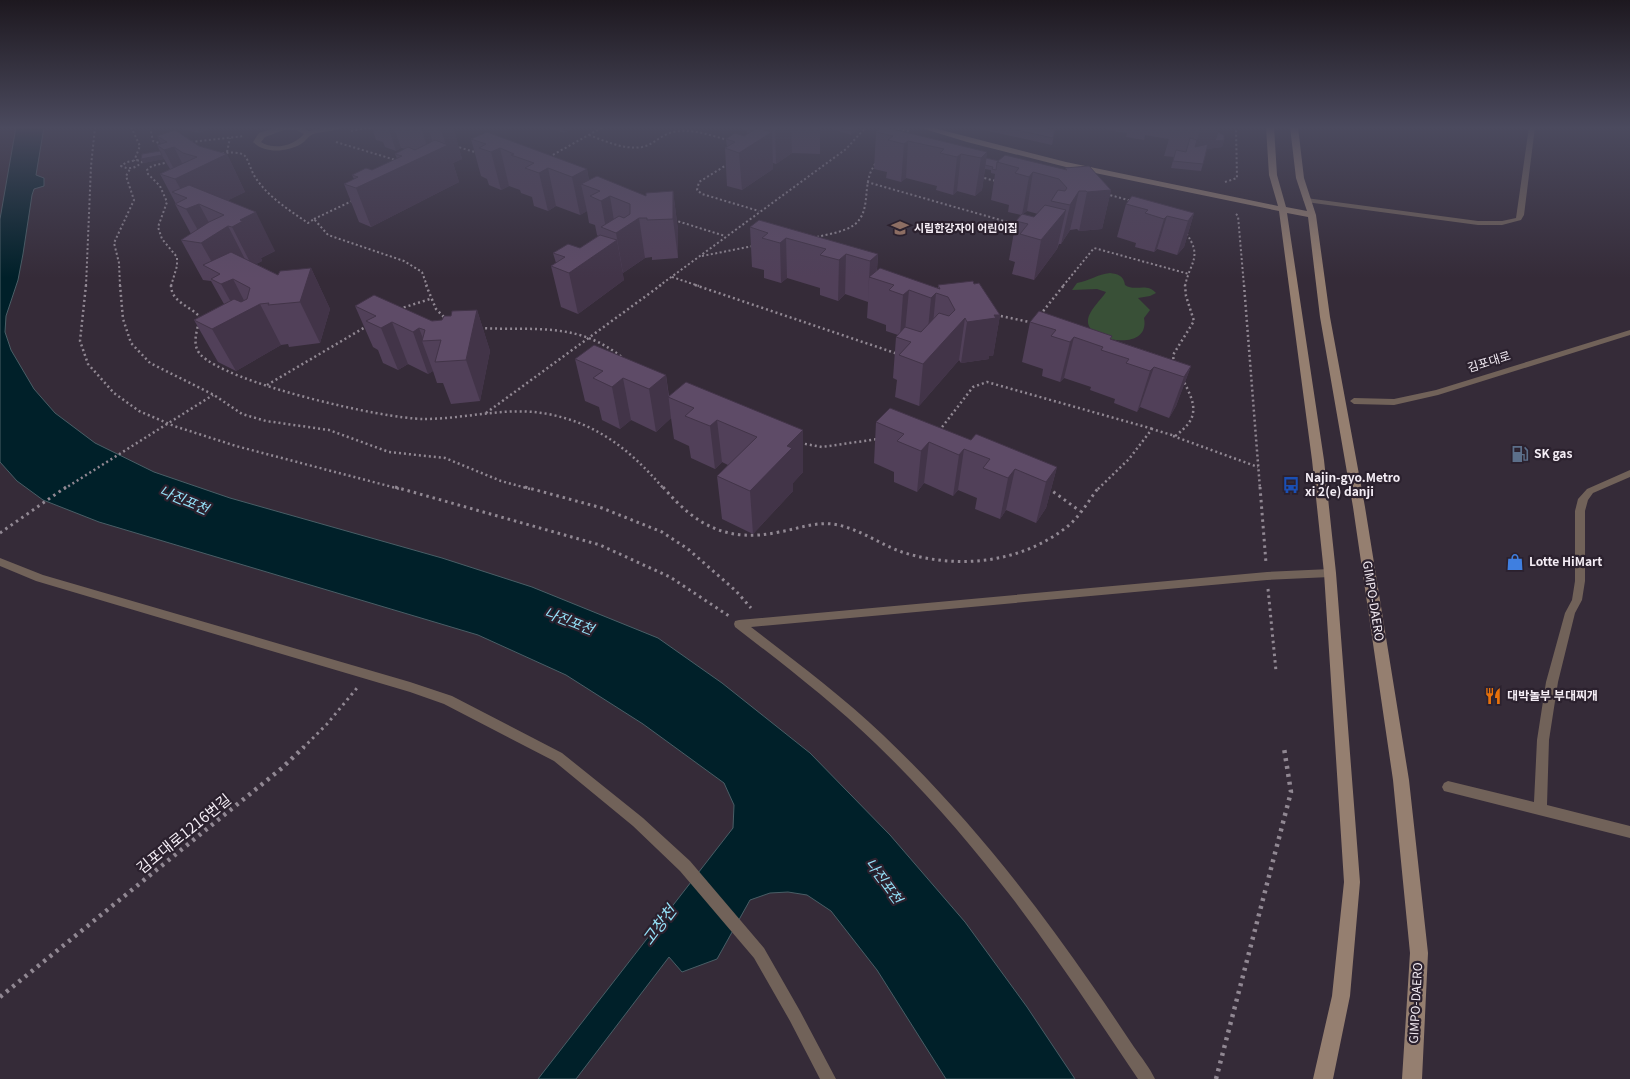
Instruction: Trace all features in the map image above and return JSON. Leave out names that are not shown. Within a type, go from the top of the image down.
[{"type":"main road","points":[[1125,177],[1203,195],[1283,208],[1309,209]]},
{"type":"main road","points":[[1142,177],[1283,208]]},
{"type":"main road","points":[[1274,177],[1283,208],[1318,460],[1330,573],[1348,807],[1352,882],[1341,996],[1323,1079]]},
{"type":"main road","name":"GIMPO-DAERO","points":[[1300,177],[1309,209],[1325,317],[1359,507],[1401,780],[1418,953],[1412,1079]]},
{"type":"lane","points":[[1309,209],[1487,224],[1514,221],[1519,219],[1521,215],[1526,177]]},
{"type":"lane","name":"김포대로","points":[[1354,401],[1394,402],[1431,394],[1630,332]]},
{"type":"lane","points":[[1540,810],[1543,740],[1552,682],[1580,582],[1580,511],[1583,499],[1596,488],[1630,473]]},
{"type":"lane","points":[[0,562],[40,578],[369,674],[448,700],[558,757],[624,810],[686,866],[745,936],[758,953],[796,1016],[828,1079]]},
{"type":"lane","points":[[739,624],[1267,576],[1330,573]]},
{"type":"lane","points":[[739,624],[825,691],[896,756],[960,824],[999,870],[1034,917],[1148,1079]]},
{"type":"lane","points":[[1448,787],[1630,832]]},
{"type":"path","points":[[91,177],[85,308],[80,341],[88,364],[114,393],[139,411],[167,423],[236,446],[447,501],[600,545],[670,577],[715,605],[739,624]]},
{"type":"path","points":[[127,177],[134,193],[134,200],[114,243],[119,263],[120,297],[123,319],[131,343],[150,363],[214,395],[242,414],[266,420],[329,430],[389,452],[445,458],[501,481],[602,508],[662,532],[688,548],[722,579],[764,622]]},
{"type":"path","points":[[153,177],[163,190],[167,202],[159,220],[158,231],[161,239],[176,254],[178,264],[173,277],[172,292],[174,298],[196,311],[200,317],[196,346],[200,353],[209,361],[232,374],[266,386],[402,418],[422,419],[532,411],[576,422],[596,431],[637,459],[657,484],[698,520],[731,535],[747,537],[764,536],[813,524],[830,524],[849,528],[890,547],[928,559],[977,562],[998,558],[1034,547],[1071,523],[1108,478],[1126,462],[1152,429]]},
{"type":"path","points":[[255,177],[261,188],[308,222],[357,198]]},
{"type":"path","points":[[707,177],[699,182],[697,190],[702,194],[760,212]]},
{"type":"path","points":[[484,415],[807,177]]},
{"type":"path","points":[[815,238],[856,224],[862,216],[867,177]]},
{"type":"path","points":[[982,177],[1001,182]]},
{"type":"path","points":[[1227,182],[1237,177]]},
{"type":"path","points":[[867,182],[1019,226]]},
{"type":"path","points":[[1106,194],[1138,204]]},
{"type":"path","points":[[1232,208],[1238,216],[1276,671]]},
{"type":"path","points":[[667,218],[725,236]]},
{"type":"path","points":[[314,219],[328,235],[413,265],[422,272],[430,300],[442,316],[450,321]]},
{"type":"path","points":[[1178,370],[1174,363],[1173,355],[1194,321],[1186,299],[1185,287],[1195,263],[1195,249],[1194,243],[1182,229]]},
{"type":"path","points":[[702,256],[761,245]]},
{"type":"path","points":[[1033,323],[1094,248],[1189,274]]},
{"type":"path","points":[[672,277],[906,357]]},
{"type":"path","points":[[397,310],[430,300]]},
{"type":"path","points":[[992,315],[1016,318],[1042,327]]},
{"type":"path","points":[[266,386],[374,322]]},
{"type":"path","points":[[477,328],[544,330],[591,336],[613,349],[626,361]]},
{"type":"path","points":[[1166,362],[1174,363]]},
{"type":"path","points":[[935,436],[973,387],[979,383],[987,382],[1175,436],[1193,420],[1195,410],[1182,378]]},
{"type":"path","points":[[0,533],[90,471],[214,395]]},
{"type":"path","points":[[1152,429],[1258,467]]},
{"type":"path","points":[[798,442],[805,445],[822,447],[878,439]]},
{"type":"path","points":[[1040,484],[1080,511]]},
{"type":"path","name":"김포대로1216번길","points":[[0,997],[282,768],[327,724],[369,674]]},
{"type":"path","points":[[1216,1079],[1291,792],[1284,748]]},
{"type":"green space","points":[[1110,273],[1120,276],[1125,285],[1129,287],[1145,287],[1156,293],[1138,298],[1150,310],[1144,318],[1144,329],[1138,336],[1129,340],[1107,338],[1097,334],[1090,328],[1088,321],[1090,313],[1106,292],[1097,289],[1072,290],[1077,283]]},
{"type":"water","points":[[7,177],[44,178],[44,186],[34,189],[32,195],[18,280],[6,316],[5,332],[11,350],[34,389],[55,413],[95,443],[154,472],[230,498],[442,558],[532,587],[658,638],[722,683],[810,753],[890,835],[965,922],[1027,1007],[1075,1079],[946,1079],[877,970],[831,911],[807,895],[788,892],[770,893],[750,900],[717,959],[682,972],[669,957],[576,1079],[538,1079],[733,828],[734,805],[724,783],[643,724],[566,675],[478,635],[99,522],[43,500],[17,481],[0,462],[0,219]]},
{"type":"building","points":[[357,177],[379,177],[356,188],[344,184]]},
{"type":"building","points":[[594,177],[600,177],[646,196],[646,193],[673,191],[673,219],[647,220],[647,218],[639,218],[616,233],[601,227],[619,216],[624,218],[630,214],[630,204],[610,196],[601,201],[590,196],[600,191],[581,184]]},
{"type":"building","points":[[1053,177],[1099,177],[1111,190],[1079,191],[1070,205],[1051,201],[1058,190],[1065,191],[1067,188],[1059,179]]},
{"type":"building","points":[[189,185],[256,212],[240,220],[243,221],[232,227],[228,226],[201,243],[181,240],[224,215],[199,204],[186,209],[175,204],[187,198],[172,192]]},
{"type":"building","points":[[1132,196],[1194,213],[1188,221],[1167,216],[1164,219],[1145,213],[1148,210],[1126,204]]},
{"type":"building","points":[[1045,205],[1066,210],[1041,240],[1020,234],[1028,224],[1016,221],[1022,214],[1034,217]]},
{"type":"building","points":[[759,220],[878,254],[870,261],[846,254],[839,260],[820,255],[826,249],[786,238],[780,243],[762,238],[768,233],[750,227]]},
{"type":"building","points":[[600,235],[617,240],[569,273],[551,266],[565,257],[553,253],[568,244],[580,248]]},
{"type":"building","points":[[231,252],[278,275],[280,271],[311,268],[300,302],[260,304],[212,329],[194,320],[234,299],[241,302],[247,299],[250,288],[233,279],[221,284],[211,279],[220,274],[203,265]]},
{"type":"building","points":[[880,268],[940,289],[938,285],[973,281],[974,284],[979,283],[1000,315],[994,315],[996,318],[967,322],[965,318],[923,364],[899,355],[911,342],[896,337],[905,327],[921,332],[939,313],[949,316],[955,310],[948,297],[936,293],[931,298],[909,290],[903,295],[889,290],[894,285],[869,277]]},
{"type":"building","points":[[374,295],[432,321],[442,320],[444,316],[451,316],[452,311],[477,310],[466,360],[435,362],[441,340],[422,341],[425,330],[419,328],[413,332],[392,322],[381,328],[366,321],[376,316],[355,306]]},
{"type":"building","points":[[1039,311],[1112,336],[1110,339],[1191,366],[1184,377],[1154,367],[1150,371],[1126,363],[1129,359],[1101,350],[1103,347],[1074,337],[1070,342],[1051,336],[1056,330],[1030,322]]},
{"type":"building","points":[[594,345],[666,375],[649,389],[623,378],[612,387],[593,378],[603,371],[575,359]]},
{"type":"building","points":[[686,382],[803,430],[787,446],[792,448],[750,491],[717,476],[757,437],[717,420],[710,426],[685,416],[694,408],[668,397]]},
{"type":"building","points":[[890,408],[971,440],[976,434],[1057,467],[1046,482],[1015,469],[1008,478],[983,468],[990,459],[964,449],[959,455],[929,442],[921,451],[897,441],[904,434],[876,422]]},
{"type":"place","name":"시립한강자이 어린이집","points":[[900,228]]},
{"type":"place","name":"SK gas","points":[[1520,454]]},
{"type":"place","name":"Najin-gyo.Metro xi 2(e) danji","points":[[1291,485]]},
{"type":"place","name":"Lotte HiMart","points":[[1515,562]]},
{"type":"place","name":"대박놀부 부대찌개","points":[[1493,696]]},
{"type":"water label","name":"나진포천","points":[[184,500]]},
{"type":"water label","name":"나진포천","points":[[569,621]]},
{"type":"water label","name":"나진포천","points":[[884,881]]},
{"type":"water label","name":"고창천","points":[[659,925]]}]
